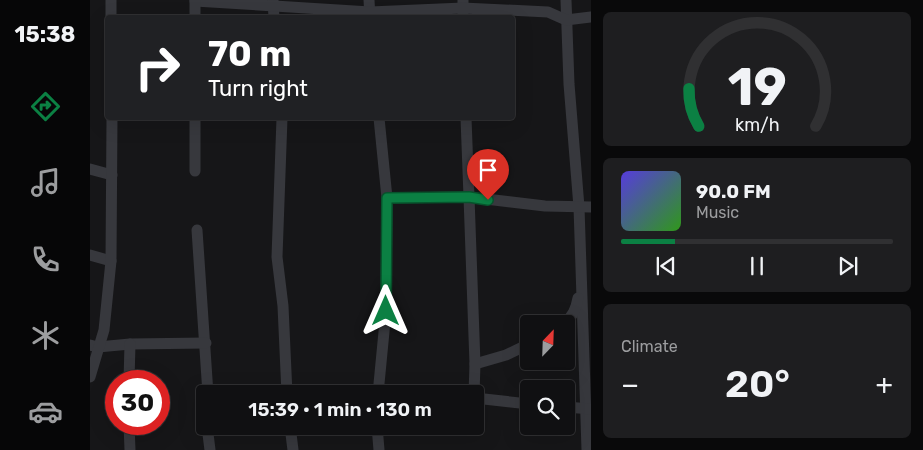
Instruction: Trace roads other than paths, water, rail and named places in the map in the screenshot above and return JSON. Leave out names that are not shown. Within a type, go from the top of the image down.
[{"type":"street","points":[[110,0],[111,15]]},
{"type":"street","points":[[195,15],[196,0],[370,15],[463,8],[548,12],[566,20],[590,17]]},
{"type":"street","points":[[368,0],[370,15]]},
{"type":"street","points":[[566,0],[569,84],[585,207],[582,284],[588,409],[587,450]]},
{"type":"street","points":[[90,377],[94,346],[104,330],[111,260],[112,120]]},
{"type":"street","points":[[195,120],[195,171]]},
{"type":"street","points":[[282,120],[278,257],[286,385]]},
{"type":"street","points":[[379,385],[386,311],[387,198],[380,120]]},
{"type":"street","points":[[466,120],[474,385]]},
{"type":"street","points":[[90,168],[112,175]]},
{"type":"street","points":[[387,198],[469,197],[545,206],[585,207]]},
{"type":"street","points":[[198,230],[207,385]]},
{"type":"street","points":[[90,256],[111,260]]},
{"type":"street","points":[[572,315],[576,310],[582,284]]},
{"type":"street","points":[[129,370],[130,344]]},
{"type":"street","points":[[94,346],[206,344]]},
{"type":"street","points":[[475,364],[506,355],[520,348]]},
{"type":"street","points":[[484,399],[520,403]]},
{"type":"street","points":[[575,408],[588,409]]},
{"type":"street","points":[[129,435],[130,450]]},
{"type":"street","points":[[208,435],[210,450]]},
{"type":"street","points":[[291,435],[293,450]]},
{"type":"street","points":[[378,435],[380,450]]}]
